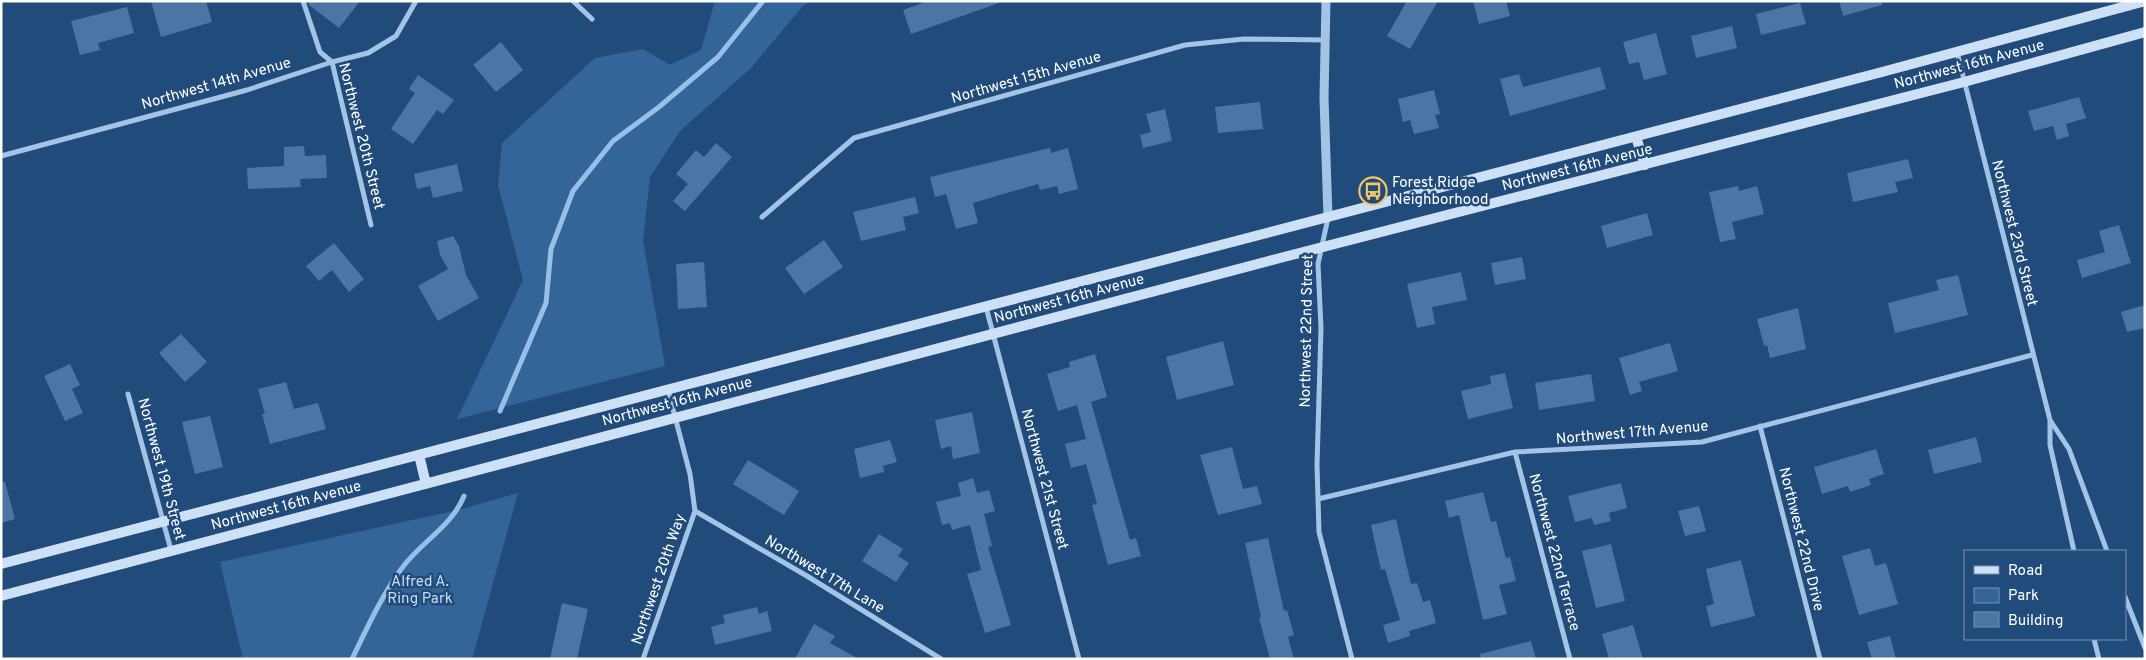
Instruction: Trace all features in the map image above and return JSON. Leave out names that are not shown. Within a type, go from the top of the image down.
[{"type":"main road","name":"Northwest 16th Avenue","points":[[1,564],[164,523],[2145,2]]},
{"type":"main road","name":"Northwest 16th Avenue","points":[[1,596],[1322,247],[1964,82],[2145,32]]},
{"type":"main road","points":[[1636,137],[1645,165]]},
{"type":"main road","points":[[419,455],[426,484]]},
{"type":"street","name":"Northwest 20th Street","points":[[303,1],[320,52],[332,62],[371,224]]},
{"type":"street","name":"Northwest 14th Avenue","points":[[1,156],[247,90],[332,62],[368,53],[396,36],[416,1]]},
{"type":"street","points":[[573,1],[592,19]]},
{"type":"street","name":"Northwest 22nd Street","points":[[1326,1],[1324,98],[1328,217],[1318,264],[1321,328],[1317,465],[1319,532],[1352,659]]},
{"type":"street","name":"Northwest 15th Avenue","points":[[762,217],[854,138],[1185,45],[1244,38],[1326,40]]},
{"type":"street","name":"Northwest 23rd Street","points":[[1956,52],[2050,420],[2050,445],[2074,550]]},
{"type":"street","name":"Northwest 21st Street","points":[[986,306],[1079,659]]},
{"type":"street","name":"Northwest 17th Avenue","points":[[1318,499],[1515,452],[1702,442],[2032,355]]},
{"type":"street","name":"Northwest 20th Way","points":[[643,659],[695,511],[690,474],[668,390]]},
{"type":"street","name":"Northwest 19th Street","points":[[128,394],[171,550]]},
{"type":"street","name":"Northwest 23rd Street","points":[[2050,420],[2069,449],[2107,550]]},
{"type":"street","name":"Northwest 22nd Drive","points":[[1760,426],[1820,659]]},
{"type":"street","name":"Northwest 22nd Terrace","points":[[1515,452],[1570,659]]},
{"type":"street","name":"Northwest 17th Lane","points":[[695,511],[807,576],[941,659]]},
{"type":"street","points":[[2126,599],[2145,648]]},
{"type":"street","points":[[2094,640],[2099,659]]},
{"type":"green space","points":[[715,1],[810,1],[802,7],[751,68],[680,131],[650,177],[643,241],[665,366],[457,419],[523,280],[498,185],[502,143],[595,58],[643,49],[670,65],[701,50]]},
{"type":"green space","name":"Alfred A. Ring Park","points":[[518,493],[472,659],[243,659],[220,562],[458,510]]},
{"type":"building","points":[[151,1],[206,1],[212,22],[161,37]]},
{"type":"building","points":[[308,1],[360,1],[339,28],[309,5]]},
{"type":"building","points":[[928,1],[999,1],[999,3],[911,34],[903,10]]},
{"type":"building","points":[[1407,1],[1438,1],[1410,49],[1387,36]]},
{"type":"building","points":[[1473,1],[1506,1],[1510,16],[1479,24]]},
{"type":"building","points":[[1839,1],[1882,1],[1882,5],[1843,16]]},
{"type":"building","points":[[1800,3],[1806,24],[1761,35],[1756,14]]},
{"type":"building","points":[[127,7],[134,33],[98,43],[100,50],[80,55],[71,21]]},
{"type":"building","points":[[1732,26],[1737,48],[1696,58],[1691,36]]},
{"type":"building","points":[[1656,33],[1667,74],[1644,80],[1639,62],[1629,64],[1623,42]]},
{"type":"building","points":[[501,42],[523,70],[496,92],[473,65]]},
{"type":"building","points":[[1600,67],[1606,89],[1510,116],[1500,79],[1519,74],[1523,87]]},
{"type":"building","points":[[418,75],[454,100],[443,114],[437,110],[413,144],[391,129],[415,93],[409,89]]},
{"type":"building","points":[[1434,90],[1440,114],[1435,115],[1439,128],[1414,134],[1410,120],[1403,122],[1398,99]]},
{"type":"building","points":[[2079,97],[2086,118],[2066,124],[2069,136],[2057,140],[2053,126],[2034,131],[2028,111]]},
{"type":"building","points":[[1260,102],[1263,129],[1218,133],[1215,107]]},
{"type":"building","points":[[1165,109],[1172,141],[1143,148],[1140,135],[1151,132],[1146,114]]},
{"type":"building","points":[[716,143],[732,157],[685,211],[673,201],[688,184],[676,174],[696,150],[704,157]]},
{"type":"building","points":[[304,146],[305,156],[326,155],[327,178],[300,179],[301,187],[248,189],[247,168],[284,166],[284,147]]},
{"type":"building","points":[[1050,148],[1051,153],[1068,148],[1078,189],[1059,194],[1057,186],[1040,190],[1038,184],[973,203],[978,223],[956,229],[946,194],[935,197],[930,177]]},
{"type":"building","points":[[1908,159],[1913,178],[1895,182],[1898,192],[1853,202],[1847,173]]},
{"type":"building","points":[[457,164],[463,191],[433,198],[430,186],[417,189],[414,174]]},
{"type":"building","points":[[1738,186],[1739,191],[1757,186],[1764,214],[1732,222],[1736,239],[1720,242],[1709,192]]},
{"type":"building","points":[[915,197],[919,213],[903,217],[906,230],[861,241],[853,212]]},
{"type":"building","points":[[1647,213],[1653,235],[1607,248],[1601,226]]},
{"type":"building","points":[[2119,225],[2131,263],[2082,278],[2077,260],[2105,252],[2099,231]]},
{"type":"building","points":[[453,236],[459,246],[466,275],[479,298],[438,321],[418,286],[448,269],[440,255],[437,241]]},
{"type":"building","points":[[824,240],[843,267],[804,294],[785,268]]},
{"type":"building","points":[[334,243],[364,279],[349,292],[332,270],[319,281],[306,266]]},
{"type":"building","points":[[1522,257],[1526,279],[1495,285],[1491,263]]},
{"type":"building","points":[[704,262],[707,307],[678,309],[676,264]]},
{"type":"building","points":[[1461,272],[1467,300],[1432,307],[1435,324],[1417,328],[1407,284]]},
{"type":"building","points":[[1958,275],[1968,315],[1895,333],[1888,303],[1939,290],[1936,280]]},
{"type":"building","points":[[2145,305],[2145,328],[2127,332],[2121,312]]},
{"type":"building","points":[[1798,308],[1806,349],[1770,358],[1767,345],[1764,346],[1757,319]]},
{"type":"building","points":[[181,334],[207,362],[185,382],[159,353]]},
{"type":"building","points":[[1223,341],[1234,385],[1177,400],[1166,357]]},
{"type":"building","points":[[1670,343],[1678,371],[1639,382],[1642,391],[1630,395],[1619,358]]},
{"type":"building","points":[[1095,354],[1107,397],[1091,402],[1130,540],[1136,538],[1141,556],[1108,565],[1092,505],[1097,504],[1086,464],[1071,468],[1065,444],[1086,439],[1077,405],[1058,411],[1047,374],[1070,367],[1069,362]]},
{"type":"building","points":[[70,364],[80,385],[72,389],[83,413],[65,421],[44,376]]},
{"type":"building","points":[[1505,373],[1513,408],[1468,419],[1461,391],[1491,384],[1490,376]]},
{"type":"building","points":[[1591,374],[1595,401],[1539,410],[1535,383]]},
{"type":"building","points":[[286,382],[294,409],[318,403],[326,429],[270,444],[262,414],[265,414],[258,389]]},
{"type":"building","points":[[972,412],[980,453],[953,459],[951,446],[941,449],[935,420]]},
{"type":"building","points":[[210,416],[223,467],[195,474],[182,422]]},
{"type":"building","points":[[1976,437],[1982,462],[1934,474],[1928,450]]},
{"type":"building","points":[[890,440],[897,462],[883,466],[884,472],[860,478],[854,449]]},
{"type":"building","points":[[1232,447],[1243,489],[1257,486],[1262,504],[1218,515],[1200,455]]},
{"type":"building","points":[[1876,449],[1884,474],[1869,479],[1871,485],[1850,492],[1848,486],[1822,494],[1814,467]]},
{"type":"building","points":[[748,460],[799,491],[784,515],[733,484]]},
{"type":"building","points":[[973,478],[977,493],[989,490],[995,511],[984,514],[992,546],[988,547],[1011,625],[985,633],[967,574],[981,570],[970,525],[952,530],[950,523],[942,525],[936,502],[961,496],[958,483]]},
{"type":"building","points":[[1,482],[5,482],[15,519],[1,523]]},
{"type":"building","points":[[1621,483],[1627,508],[1609,513],[1611,521],[1594,525],[1592,518],[1575,522],[1568,496]]},
{"type":"building","points":[[1483,492],[1491,522],[1496,521],[1506,558],[1510,557],[1516,581],[1499,585],[1507,614],[1483,620],[1459,515],[1449,518],[1445,501]]},
{"type":"building","points":[[1699,506],[1706,531],[1685,536],[1678,511]]},
{"type":"building","points":[[1396,519],[1411,584],[1417,583],[1423,602],[1430,600],[1436,623],[1409,631],[1410,636],[1388,643],[1383,625],[1400,620],[1385,569],[1381,570],[1371,525]]},
{"type":"building","points":[[879,534],[903,549],[898,556],[909,563],[896,582],[862,561]]},
{"type":"building","points":[[1268,538],[1284,611],[1287,610],[1294,635],[1288,637],[1294,659],[1270,659],[1259,618],[1261,617],[1245,543]]},
{"type":"building","points":[[1611,544],[1625,601],[1596,608],[1582,551]]},
{"type":"building","points":[[1870,548],[1875,566],[1886,563],[1898,604],[1859,615],[1842,556]]},
{"type":"building","points":[[1741,560],[1755,616],[1711,627],[1706,606],[1714,604],[1706,569]]},
{"type":"building","points":[[562,603],[588,609],[577,659],[550,659]]},
{"type":"building","points":[[757,607],[759,614],[767,611],[772,631],[715,645],[711,627],[725,623],[723,615]]},
{"type":"building","points":[[814,624],[835,636],[830,643],[859,659],[795,659]]},
{"type":"building","points":[[1633,625],[1643,659],[1609,659],[1602,634]]},
{"type":"building","points":[[1890,636],[1896,659],[1872,659],[1867,642]]},
{"type":"building","points":[[1531,641],[1536,659],[1481,659],[1480,654]]},
{"type":"waterway","points":[[500,411],[546,303],[551,249],[573,191],[613,141],[659,107],[718,57],[763,1]]},
{"type":"waterway","points":[[352,659],[375,612],[395,578],[410,559],[452,516],[464,496]]},
{"type":"place","name":"Forest Ridge Neighborhood","points":[[1373,191]]}]
